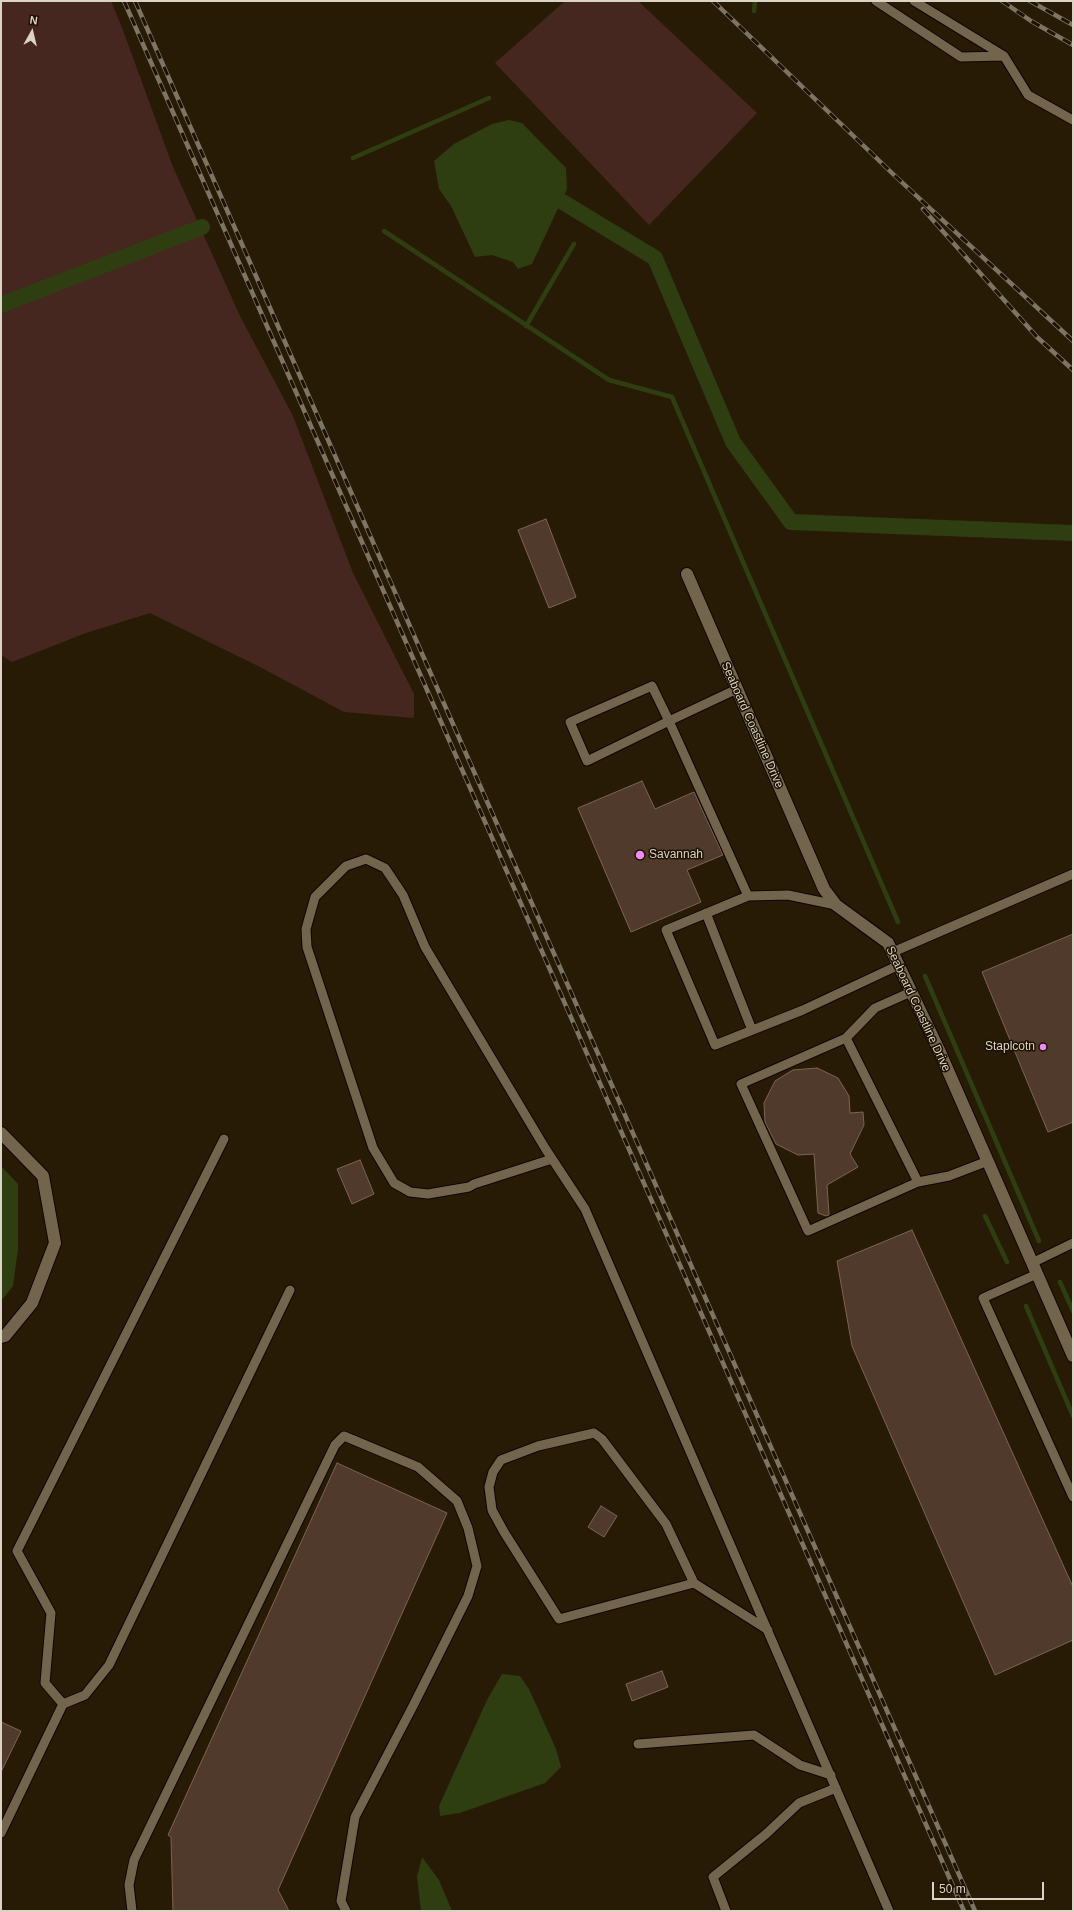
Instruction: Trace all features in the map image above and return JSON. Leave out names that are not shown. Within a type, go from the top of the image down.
[{"type":"street","name":"Seaboard Coastline Drive","points":[[687,574],[824,890],[836,905],[888,943],[899,965],[988,1161],[1073,1356]]},
{"type":"street","points":[[1,1133],[43,1176],[55,1243],[32,1303],[5,1336],[1,1337]]},
{"type":"lane","points":[[876,1],[960,57],[1004,56]]},
{"type":"lane","points":[[914,1],[1004,56],[1028,95],[1073,120]]},
{"type":"lane","points":[[737,689],[669,721],[587,761],[570,722],[652,686],[669,721],[748,896]]},
{"type":"lane","points":[[552,1159],[474,1184],[469,1187],[428,1194],[410,1192],[394,1183],[373,1148],[307,947],[306,929],[315,897],[346,866],[366,859],[385,868],[403,895],[425,947],[552,1159],[585,1209],[889,1911]]},
{"type":"lane","points":[[892,952],[1073,874]]},
{"type":"lane","points":[[836,905],[788,895],[748,896],[666,930],[715,1045],[803,1010],[899,965]]},
{"type":"lane","points":[[706,913],[752,1030]]},
{"type":"lane","points":[[912,992],[876,1008],[846,1038],[741,1084],[808,1231],[918,1182],[949,1176],[988,1161]]},
{"type":"lane","points":[[846,1038],[918,1182]]},
{"type":"lane","points":[[63,1704],[45,1683],[51,1613],[16,1550],[224,1139]]},
{"type":"lane","points":[[1032,1262],[1073,1243]]},
{"type":"lane","points":[[1037,1274],[983,1298],[1073,1497]]},
{"type":"lane","points":[[1,1833],[63,1704],[85,1696],[109,1665],[290,1290]]},
{"type":"lane","points":[[694,1583],[559,1619],[504,1532],[492,1510],[489,1487],[493,1472],[501,1460],[538,1446],[594,1432],[602,1439],[666,1524],[694,1583],[768,1630]]},
{"type":"lane","points":[[132,1911],[130,1885],[134,1860],[335,1446],[344,1436],[418,1467],[457,1501],[468,1528],[477,1566],[468,1596],[355,1817],[341,1901],[346,1911]]},
{"type":"lane","points":[[638,1744],[754,1735],[800,1765],[831,1775]]},
{"type":"lane","points":[[726,1911],[713,1877],[766,1834],[799,1803],[836,1788]]},
{"type":"shaded area","points":[[1,1],[111,1],[173,167],[240,316],[293,416],[353,573],[414,694],[414,718],[344,712],[260,667],[150,613],[86,633],[12,662],[1,655]]},
{"type":"shaded area","points":[[565,1],[638,1],[757,113],[649,225],[495,63]]},
{"type":"shaded area","points":[[509,120],[522,123],[566,168],[567,189],[532,264],[518,269],[513,262],[492,255],[475,257],[451,206],[439,189],[434,161],[454,144],[492,124]]},
{"type":"shaded area","points":[[1,1166],[18,1184],[18,1249],[13,1286],[1,1301]]},
{"type":"shaded area","points":[[502,1674],[520,1676],[529,1689],[556,1749],[561,1767],[545,1783],[460,1813],[440,1816],[439,1806],[487,1700]]},
{"type":"shaded area","points":[[422,1857],[439,1880],[452,1911],[421,1911],[417,1877]]},
{"type":"building","points":[[546,519],[576,597],[549,608],[518,530]]},
{"type":"building","points":[[642,781],[655,809],[694,792],[723,855],[687,870],[701,902],[631,932],[578,808]]},
{"type":"building","name":"Staplcotn","points":[[1073,934],[1073,1122],[1048,1132],[982,972]]},
{"type":"building","points":[[817,1068],[838,1078],[849,1096],[850,1113],[863,1112],[864,1125],[850,1154],[858,1167],[827,1185],[829,1215],[826,1216],[818,1213],[814,1154],[798,1155],[776,1144],[765,1122],[764,1103],[775,1081],[793,1070]]},
{"type":"building","points":[[360,1160],[374,1194],[352,1204],[337,1169]]},
{"type":"building","points":[[912,1230],[1073,1587],[1073,1640],[995,1675],[852,1346],[837,1261]]},
{"type":"building","points":[[337,1463],[447,1513],[278,1890],[289,1911],[173,1911],[171,1837],[168,1835]]},
{"type":"building","points":[[601,1506],[617,1516],[604,1537],[588,1527]]},
{"type":"building","points":[[662,1671],[668,1687],[632,1701],[626,1684]]},
{"type":"building","points":[[1,1722],[21,1731],[1,1772]]},
{"type":"waterway","points":[[754,11],[755,1]]},
{"type":"waterway","points":[[353,158],[489,98]]},
{"type":"waterway","points":[[561,201],[655,258],[733,442],[791,522],[1073,533]]},
{"type":"waterway","points":[[1,305],[202,227]]},
{"type":"waterway","points":[[384,231],[609,380],[672,397],[898,922]]},
{"type":"waterway","points":[[526,326],[574,244]]},
{"type":"waterway","points":[[925,976],[1039,1241]]},
{"type":"waterway","points":[[985,1216],[1007,1262]]},
{"type":"waterway","points":[[1060,1282],[1073,1311]]},
{"type":"waterway","points":[[1026,1306],[1073,1416]]},
{"type":"railway","points":[[124,1],[964,1911]]},
{"type":"railway","points":[[135,1],[975,1911]]},
{"type":"railway","points":[[713,1],[893,174],[1073,341]]},
{"type":"railway","points":[[1002,1],[1031,21],[1073,45]]},
{"type":"railway","points":[[1030,1],[1073,25]]},
{"type":"railway","points":[[923,209],[1037,337],[1073,370]]},
{"type":"place","name":"Savannah","points":[[640,855]]},
{"type":"place","name":"Staplcotn","points":[[1043,1047]]}]
